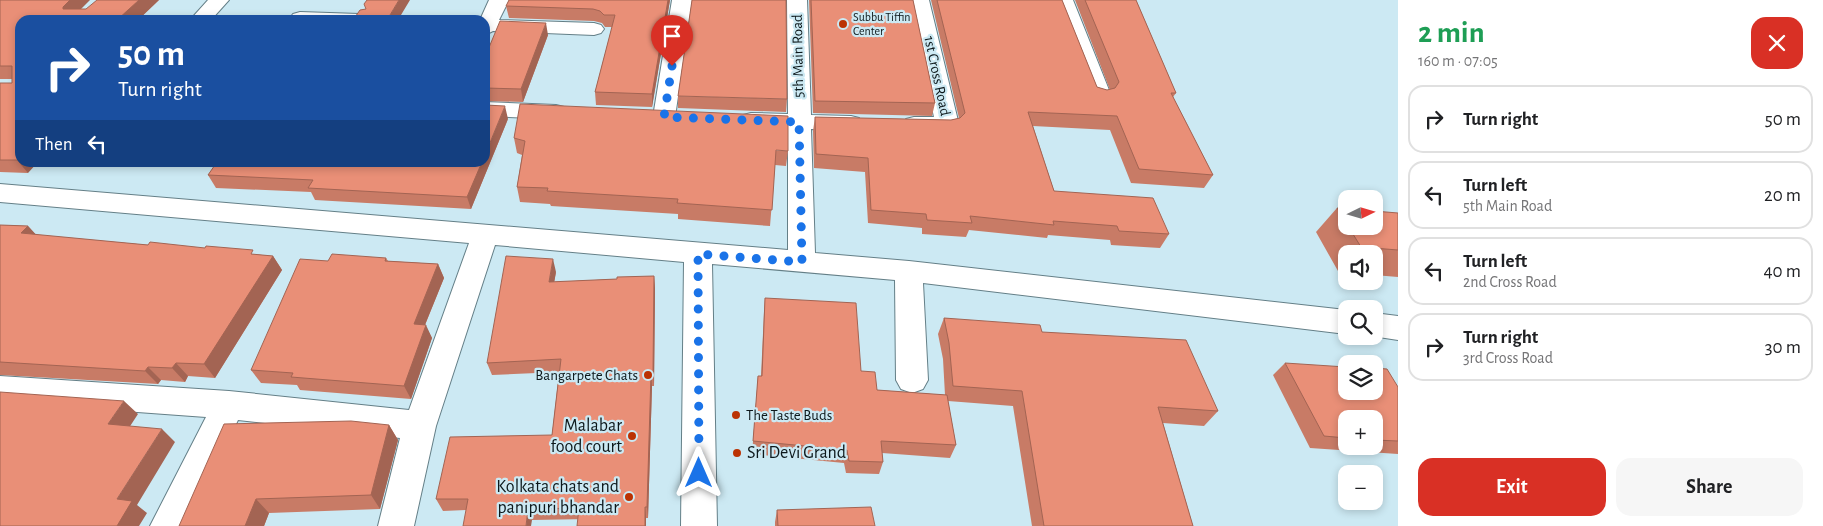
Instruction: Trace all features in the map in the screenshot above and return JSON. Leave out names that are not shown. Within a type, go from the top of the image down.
[{"type":"street","points":[[205,15],[219,0]]},
{"type":"street","points":[[490,18],[499,0]]},
{"type":"street","points":[[663,117],[682,0]]},
{"type":"street","name":"5th Main Road","points":[[797,0],[802,262]]},
{"type":"street","name":"1st Cross Road","points":[[898,124],[947,125],[920,0]]},
{"type":"street","points":[[1063,0],[1100,95]]},
{"type":"street","points":[[490,26],[594,29]]},
{"type":"street","points":[[490,109],[574,113]]},
{"type":"street","points":[[731,120],[868,123]]},
{"type":"street","points":[[0,193],[909,271],[1338,321]]},
{"type":"street","points":[[396,526],[420,426],[485,235]]},
{"type":"street","points":[[698,254],[699,526]]},
{"type":"street","points":[[909,271],[912,380]]},
{"type":"street","points":[[1383,326],[1398,328]]},
{"type":"street","points":[[0,389],[229,404],[420,426]]},
{"type":"street","points":[[168,526],[229,404]]},
{"type":"building","points":[[0,0],[70,0],[63,9],[86,9],[97,0],[139,0],[122,15],[15,15],[15,160],[0,160],[0,83],[12,83],[12,66],[0,66]]},
{"type":"building","points":[[367,0],[399,0],[390,15],[356,15],[360,10],[366,9],[364,4]]},
{"type":"building","points":[[509,0],[668,0],[652,94],[595,92],[615,15],[604,15],[600,11],[593,9],[506,6]]},
{"type":"building","points":[[692,0],[786,0],[787,99],[678,96]]},
{"type":"building","points":[[811,0],[913,0],[935,103],[815,101]]},
{"type":"building","points":[[937,0],[1062,0],[1097,87],[1107,90],[1115,88],[1119,82],[1085,0],[1136,0],[1176,93],[1171,93],[1213,175],[1139,169],[1117,116],[1028,112],[1054,191],[1153,198],[1169,234],[1119,231],[1117,226],[1053,221],[1054,225],[970,216],[972,223],[927,220],[926,214],[871,210],[868,158],[816,154],[815,117],[951,120],[960,118],[965,113]]},
{"type":"building","points":[[500,21],[546,23],[521,89],[490,88],[490,45]]},
{"type":"building","points":[[520,104],[788,116],[788,151],[776,150],[772,210],[677,203],[678,199],[547,191],[548,188],[517,187],[525,141],[514,138]]},
{"type":"building","points":[[490,105],[505,106],[490,143]]},
{"type":"building","points":[[214,167],[480,167],[467,197],[308,188],[313,180],[208,175]]},
{"type":"building","points":[[1383,212],[1398,213],[1398,250],[1383,249],[1383,245],[1360,245],[1354,235],[1383,235]]},
{"type":"building","points":[[0,225],[28,226],[21,233],[148,245],[150,242],[205,248],[206,246],[253,250],[251,254],[273,256],[204,364],[176,363],[172,368],[148,367],[145,371],[0,362]]},
{"type":"building","points":[[332,254],[386,258],[385,261],[438,264],[414,324],[426,325],[404,386],[291,377],[293,373],[251,370],[300,259],[328,261]]},
{"type":"building","points":[[506,256],[553,259],[549,282],[654,276],[653,373],[651,373],[645,526],[577,526],[579,508],[528,509],[526,526],[463,526],[468,499],[436,499],[450,437],[552,435],[561,359],[487,363]]},
{"type":"building","points":[[765,298],[856,303],[861,371],[875,372],[877,390],[947,395],[956,445],[881,441],[883,462],[849,461],[847,450],[753,441],[758,376],[762,376]]},
{"type":"building","points":[[944,318],[1040,325],[1042,332],[1186,340],[1218,411],[1158,407],[1193,526],[1044,526],[1022,391],[953,386],[949,343]]},
{"type":"building","points":[[1285,363],[1338,366],[1338,400],[1383,400],[1383,369],[1387,369],[1398,387],[1398,441],[1383,440],[1383,410],[1338,410],[1338,437],[1324,436]]},
{"type":"building","points":[[0,392],[124,401],[108,424],[162,429],[117,499],[132,501],[117,526],[0,526]]},
{"type":"building","points":[[351,421],[389,425],[371,495],[256,499],[245,526],[179,526],[224,424]]},
{"type":"building","points":[[871,507],[875,526],[778,526],[777,510]]},
{"type":"place","name":"Subbu Tiffin Center","points":[[843,24]]},
{"type":"place","name":"Bangarpete Chats","points":[[648,375]]},
{"type":"place","name":"The Taste Buds","points":[[736,415]]},
{"type":"place","name":"Malabar food court","points":[[632,436]]},
{"type":"place","name":"Sri Devi Grand","points":[[737,453]]},
{"type":"place","name":"Kolkata chats and panipuri bhandar","points":[[629,497]]},
{"type":"route","points":[[672,66],[664,117],[799,122],[802,262],[698,254],[699,473]]}]
